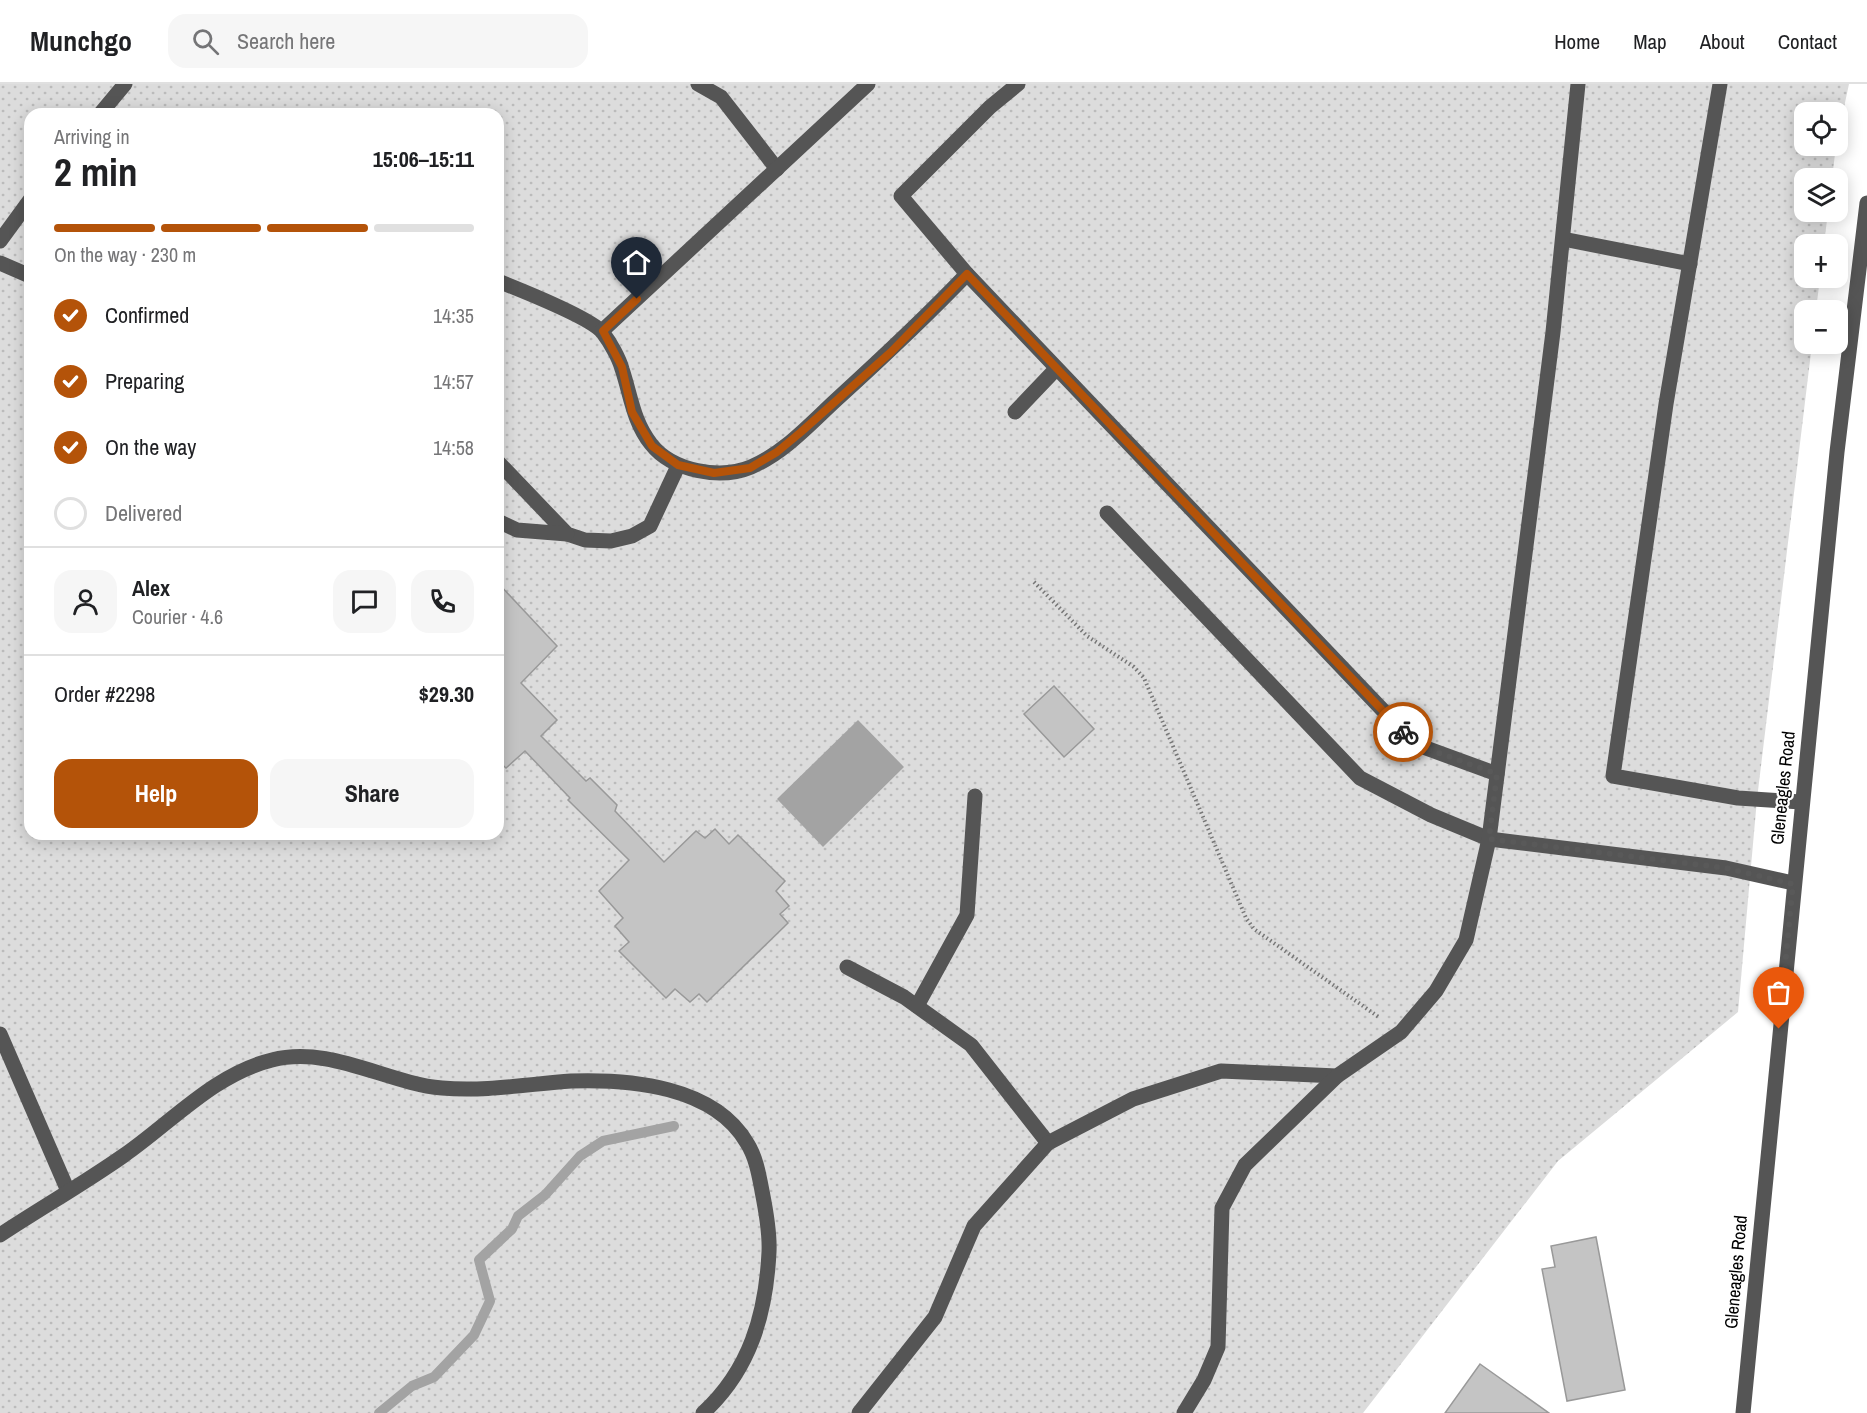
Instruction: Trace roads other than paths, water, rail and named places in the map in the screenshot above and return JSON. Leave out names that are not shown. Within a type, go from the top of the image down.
[{"type":"street","points":[[698,84],[724,90],[777,169]]},
{"type":"street","points":[[603,331],[868,84]]},
{"type":"street","points":[[1018,84],[990,107],[902,196],[967,274],[1055,370],[1414,744],[1497,774]]},
{"type":"street","points":[[1184,1413],[1204,1380],[1218,1347],[1222,1208],[1245,1165],[1337,1076],[1401,1032],[1436,990],[1466,940],[1489,839],[1563,239],[1578,84]]},
{"type":"street","points":[[1720,84],[1664,416],[1613,776],[1738,798],[1802,802]]},
{"type":"street","points":[[104,108],[117,87]]},
{"type":"street","name":"Gleneagles Road","points":[[1743,1413],[1836,452],[1867,203]]},
{"type":"street","points":[[0,241],[24,208]]},
{"type":"street","points":[[1563,239],[1690,264]]},
{"type":"street","points":[[0,263],[24,273]]},
{"type":"street","points":[[504,284],[553,304],[603,331],[622,367],[632,412],[652,446],[678,465],[714,473],[750,468],[777,452],[891,352],[967,274]]},
{"type":"street","points":[[1015,412],[1055,370]]},
{"type":"street","points":[[504,524],[517,531],[567,534],[585,540],[610,541],[632,536],[650,526],[678,465]]},
{"type":"street","points":[[504,468],[567,534]]},
{"type":"street","points":[[1107,513],[1360,778],[1431,815],[1489,839],[1726,868],[1793,884]]},
{"type":"street","points":[[917,1006],[967,915],[975,796]]},
{"type":"street","points":[[847,967],[917,1006],[971,1045],[1048,1143]]},
{"type":"street","points":[[0,1034],[68,1191]]},
{"type":"street","points":[[0,1235],[123,1156],[209,1089],[274,1059],[308,1058],[345,1062],[404,1081],[442,1088],[613,1081],[684,1095],[713,1107],[732,1123],[748,1144],[759,1173],[769,1248],[766,1290],[758,1328],[746,1360],[717,1400],[703,1413]]},
{"type":"street","points":[[859,1413],[935,1317],[974,1226],[1048,1143],[1133,1099],[1221,1071],[1337,1076]]},
{"type":"waterway","points":[[379,1413],[412,1386],[434,1377],[474,1335],[490,1301],[479,1260],[512,1229],[518,1216],[545,1195],[580,1156],[603,1141],[674,1126]]}]
